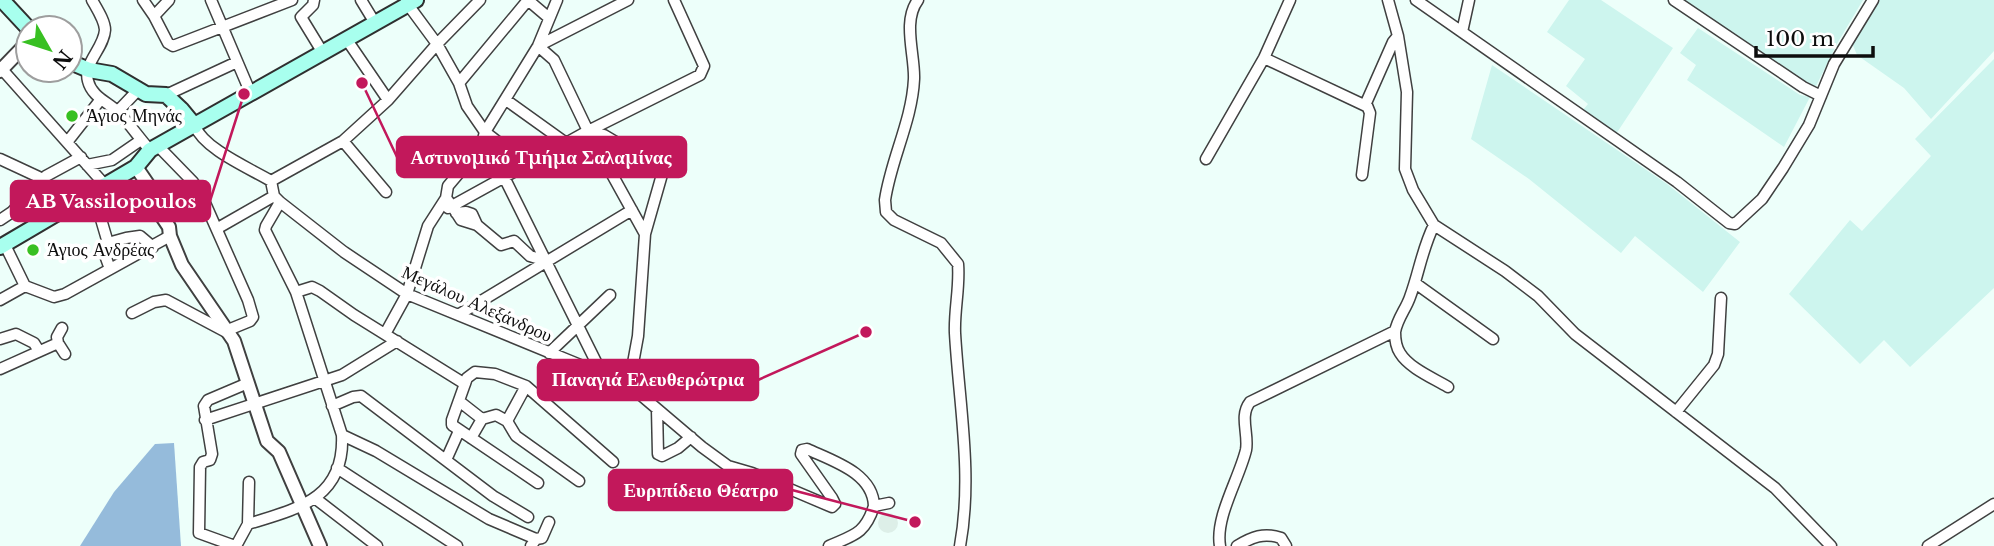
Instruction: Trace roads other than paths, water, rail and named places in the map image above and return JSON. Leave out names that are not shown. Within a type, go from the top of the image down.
[{"type":"main road","points":[[2,0],[15,14]]},
{"type":"main road","points":[[2,246],[130,170],[150,145],[195,126],[347,40],[409,1]]},
{"type":"main road","points":[[84,68],[112,74],[146,94],[166,95],[195,126]]},
{"type":"street","points":[[92,0],[105,27],[105,33],[89,70],[89,85],[100,99],[118,111],[150,145],[193,182],[218,228],[253,317],[229,332]]},
{"type":"street","points":[[143,0],[155,16],[168,43],[173,46],[292,0]]},
{"type":"street","points":[[155,16],[169,0]]},
{"type":"street","points":[[212,0],[251,94]]},
{"type":"street","points":[[314,0],[313,5],[300,18],[323,53]]},
{"type":"street","points":[[361,0],[375,23]]},
{"type":"street","points":[[271,181],[343,141],[388,100],[480,0]]},
{"type":"street","points":[[546,261],[530,256],[514,240],[501,244],[477,225],[461,220],[451,206],[448,186],[481,147],[485,132],[538,46],[557,0]]},
{"type":"street","points":[[538,46],[628,0]]},
{"type":"street","points":[[385,334],[407,294],[433,217],[588,131],[700,75],[704,66],[674,0]]},
{"type":"street","points":[[918,0],[910,23],[914,78],[910,109],[885,200],[886,212],[890,216],[941,243],[958,264],[955,329],[966,475],[960,546]]},
{"type":"street","points":[[1206,159],[1264,58],[1290,0]]},
{"type":"street","points":[[1388,0],[1398,36],[1407,92],[1405,169],[1413,190],[1434,225],[1538,296],[1575,334],[1774,488],[1831,546]]},
{"type":"street","points":[[1462,32],[1469,0]]},
{"type":"street","points":[[1674,0],[1803,88],[1821,96]]},
{"type":"street","points":[[1422,1],[1462,32],[1677,182],[1729,223],[1738,223],[1772,186],[1809,125],[1834,64],[1873,0]]},
{"type":"street","points":[[409,1],[437,44],[459,83],[467,106],[485,132],[527,165]]},
{"type":"street","points":[[459,83],[529,1],[550,18]]},
{"type":"street","points":[[1366,106],[1398,36]]},
{"type":"street","points":[[347,40],[388,100]]},
{"type":"street","points":[[538,46],[554,60],[588,131],[645,234]]},
{"type":"street","points":[[14,56],[1,69],[68,141],[84,161],[99,188],[108,243],[106,258],[110,269]]},
{"type":"street","points":[[1264,58],[1366,106],[1370,113],[1362,175]]},
{"type":"street","points":[[166,95],[237,62]]},
{"type":"street","points":[[118,111],[138,90]]},
{"type":"street","points":[[68,141],[100,99]]},
{"type":"street","points":[[506,100],[566,143]]},
{"type":"street","points":[[195,126],[199,136],[209,144],[271,181],[277,199],[265,230],[296,292],[342,435],[342,457],[316,499],[248,524]]},
{"type":"street","points":[[588,131],[604,135],[663,170]]},
{"type":"street","points":[[343,141],[386,192]]},
{"type":"street","points":[[0,220],[12,212],[43,180],[84,161],[113,160],[150,145]]},
{"type":"street","points":[[629,385],[638,336],[645,234],[669,150]]},
{"type":"street","points":[[0,159],[43,180],[60,212]]},
{"type":"street","points":[[113,160],[149,186],[151,200],[169,227],[181,265],[229,332],[267,441],[279,452],[317,545]]},
{"type":"street","points":[[504,177],[601,372]]},
{"type":"street","points":[[218,228],[277,199]]},
{"type":"street","name":"Μεγάλου Αλεξάνδρου","points":[[277,199],[344,252],[407,294],[629,385],[729,466],[832,507],[835,504],[832,498],[801,454],[802,450],[807,449],[857,474],[873,493],[874,506]]},
{"type":"street","points":[[458,315],[632,210]]},
{"type":"street","points":[[1434,225],[1423,246],[1415,283],[1395,331],[1400,354],[1412,365],[1448,387]]},
{"type":"street","points":[[108,243],[140,236],[153,247]]},
{"type":"street","points":[[0,300],[26,286],[39,289],[49,296],[59,296],[170,236]]},
{"type":"street","points":[[2,246],[26,286]]},
{"type":"street","points":[[1415,283],[1493,339]]},
{"type":"street","points":[[296,292],[312,287],[320,290],[466,384]]},
{"type":"street","points":[[549,353],[610,295]]},
{"type":"street","points":[[1676,412],[1714,365],[1718,354],[1721,298]]},
{"type":"street","points":[[132,313],[154,302],[166,300],[229,332]]},
{"type":"street","points":[[62,328],[57,337],[65,354]]},
{"type":"street","points":[[1220,546],[1223,518],[1246,450],[1244,413],[1250,402],[1395,331]]},
{"type":"street","points":[[0,339],[16,334],[34,343],[39,351]]},
{"type":"street","points":[[205,420],[342,375],[397,341]]},
{"type":"street","points":[[0,369],[58,343]]},
{"type":"street","points":[[538,483],[459,431],[451,422],[470,374],[478,371],[495,374],[526,386],[613,462]]},
{"type":"street","points":[[248,383],[208,400],[204,406],[212,454],[200,467],[199,533],[235,546],[248,524],[249,482]]},
{"type":"street","points":[[507,421],[526,386]]},
{"type":"street","points":[[332,406],[361,396],[492,496],[528,517]]},
{"type":"street","points":[[459,401],[482,419]]},
{"type":"street","points":[[657,409],[658,454],[662,456],[678,448],[691,437]]},
{"type":"street","points":[[471,438],[482,419],[496,415],[507,421],[516,436],[579,481]]},
{"type":"street","points":[[446,460],[459,431]]},
{"type":"street","points":[[342,435],[376,451],[489,519],[534,542],[542,538],[549,522]]},
{"type":"street","points":[[337,468],[457,546]]},
{"type":"street","points":[[316,499],[377,546]]},
{"type":"street","points":[[829,546],[861,532],[874,506],[889,503]]},
{"type":"street","points":[[1928,546],[1994,504]]},
{"type":"street","points":[[1237,546],[1255,536],[1267,534],[1281,538],[1286,546]]},
{"type":"place","name":"Αστυνομικό Τμήμα Σαλαμίνας","points":[[362,83]]},
{"type":"place","name":"AB Vassilopoulos","points":[[244,94]]},
{"type":"place","name":"Άγιος Μηνάς","points":[[72,116]]},
{"type":"place","name":"Άγιος Ανδρέας","points":[[33,250]]},
{"type":"place","name":"Παναγιά Ελευθερώτρια","points":[[866,332]]},
{"type":"place","name":"Ευριπίδειο Θέατρο","points":[[915,522]]}]
